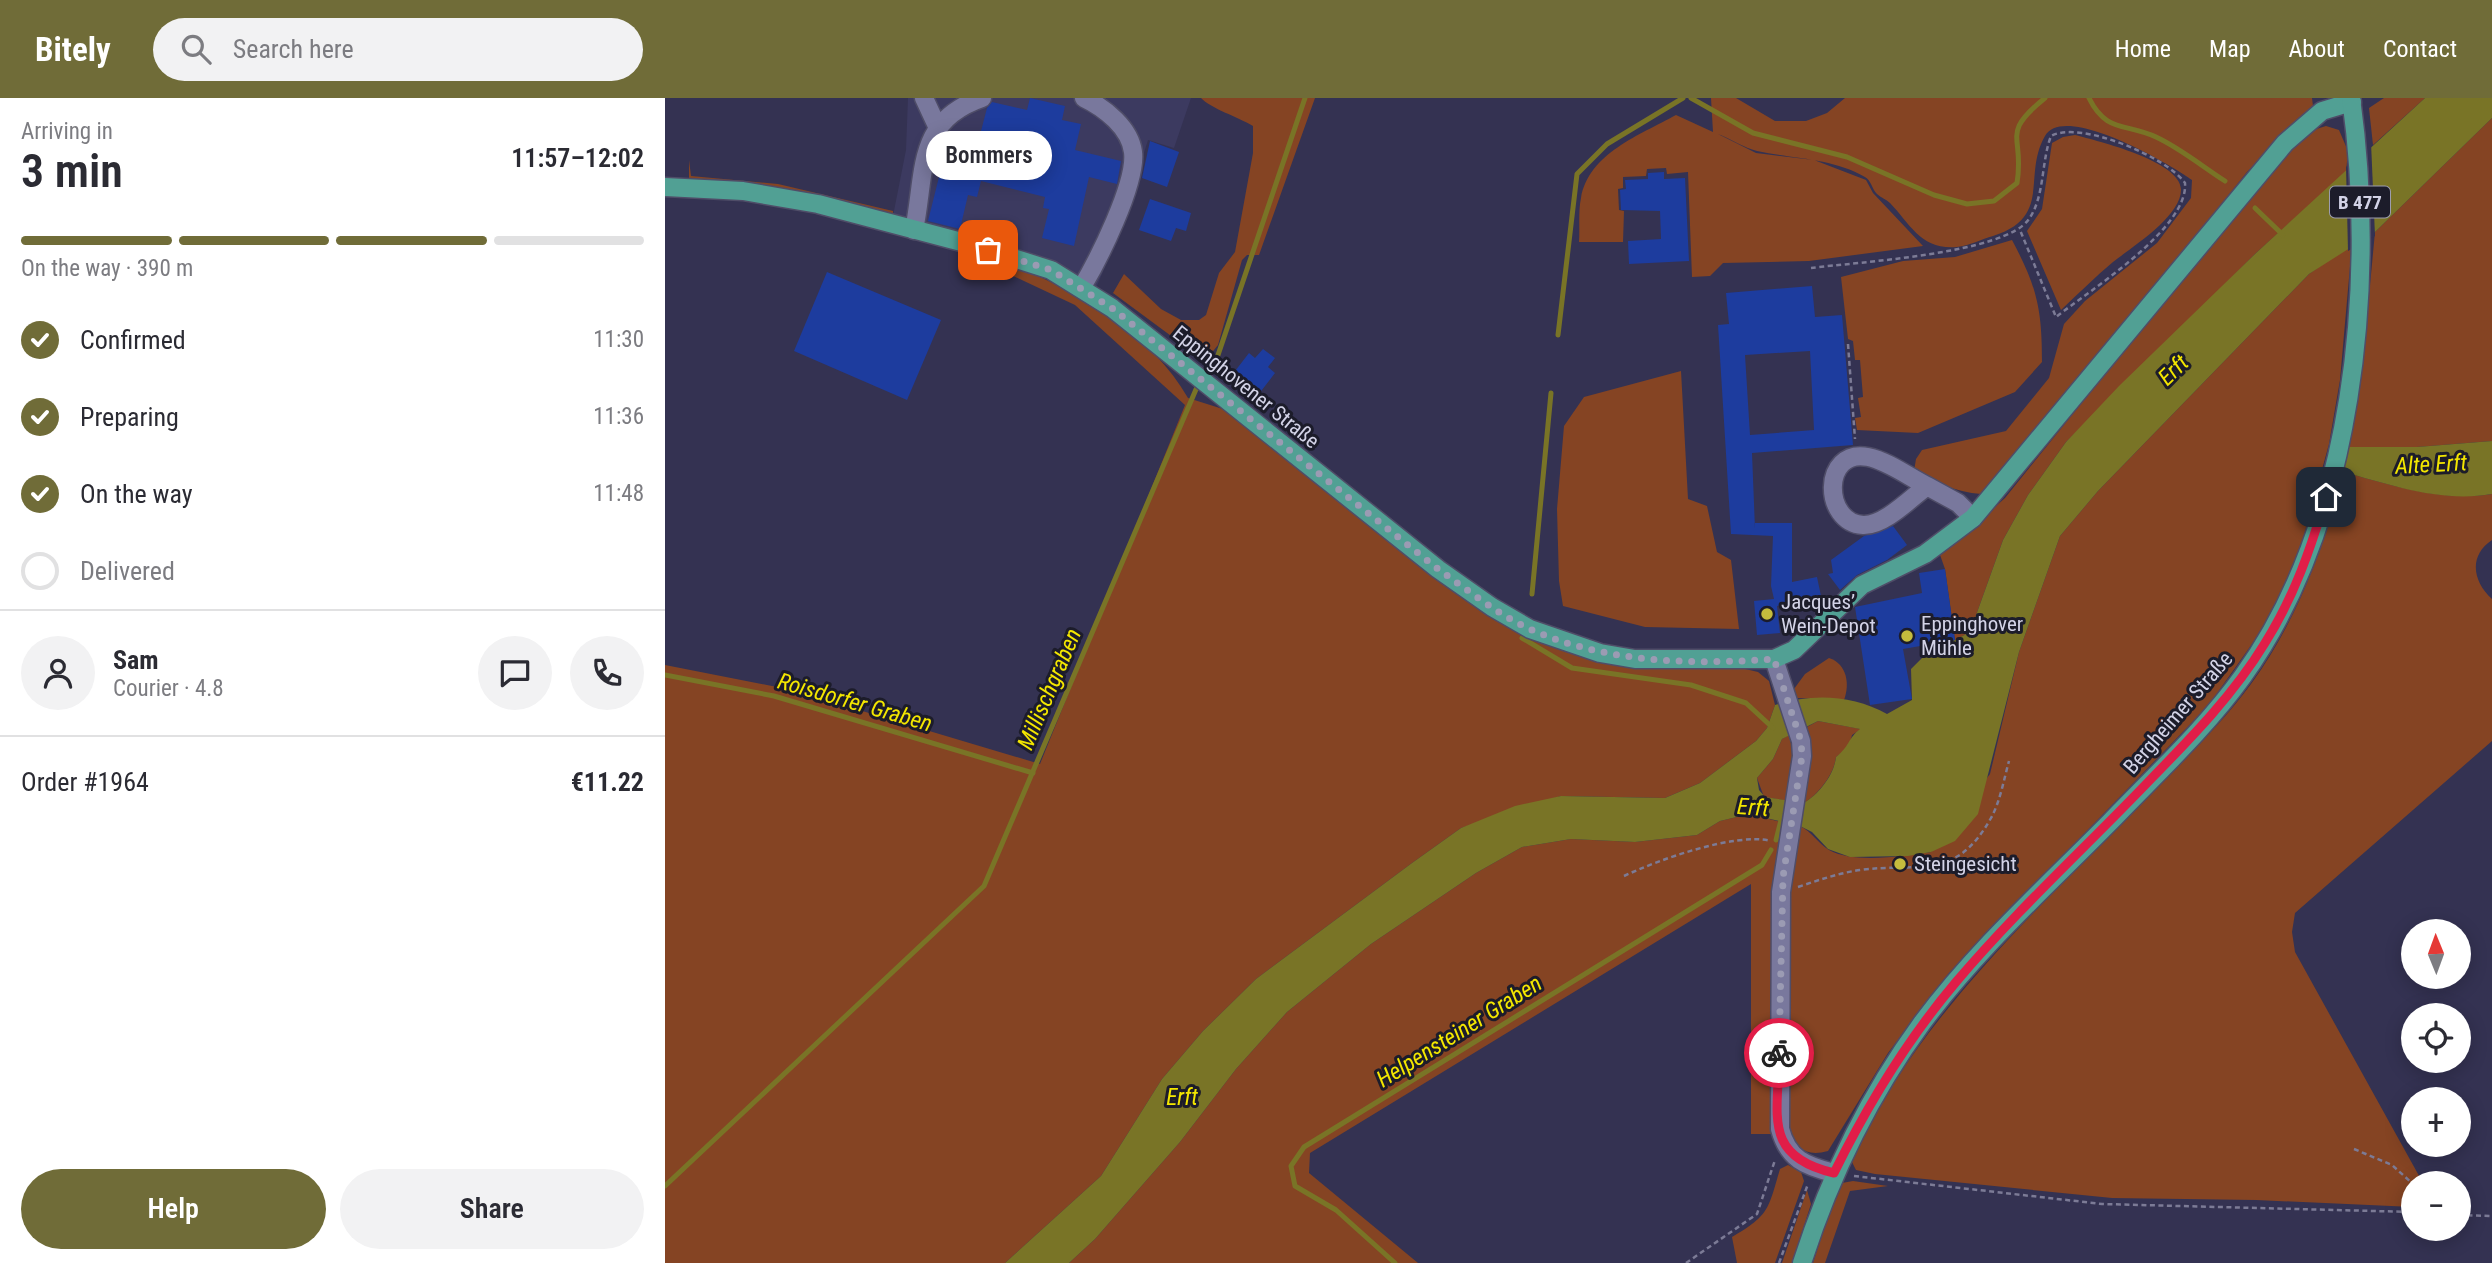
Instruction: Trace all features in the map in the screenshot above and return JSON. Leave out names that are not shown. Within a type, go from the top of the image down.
[{"type":"main road","name":"Bergheimer Straße","points":[[1802,1263],[1834,1173],[1874,1094],[1924,1020],[1990,944],[2216,711],[2266,642],[2290,599],[2311,549],[2326,497],[2350,382],[2361,264],[2357,140],[2352,100]]},
{"type":"main road","points":[[1774,659],[1794,650],[1862,585],[1925,554],[1973,518],[2285,144],[2322,111],[2352,100]]},
{"type":"main road","name":"Eppinghovener Straße","points":[[665,187],[777,196],[1027,261],[1082,287],[1438,569],[1492,607],[1530,629],[1600,653],[1635,659],[1774,659]]},
{"type":"street","points":[[924,98],[937,126]]},
{"type":"street","points":[[914,230],[926,153],[937,126],[956,108],[982,98]]},
{"type":"street","points":[[1082,287],[1107,240],[1133,158],[1127,136],[1094,101]]},
{"type":"street","points":[[1927,486],[1879,521],[1864,525],[1851,522],[1837,505],[1832,485],[1834,473],[1843,462],[1856,457],[1870,457],[1927,486],[1958,503],[1973,518]]},
{"type":"street","points":[[1774,659],[1801,741],[1796,802],[1781,892],[1778,1114],[1783,1143],[1790,1155],[1814,1168],[1834,1173]]},
{"type":"path","points":[[1811,268],[1971,248],[2020,230],[2037,206],[2051,136],[2062,130],[2100,136],[2169,167],[2185,183],[2186,192],[2178,209],[2160,234],[2056,317],[2020,230]]},
{"type":"path","points":[[1848,344],[1856,457]]},
{"type":"path","points":[[1781,892],[1828,876],[1863,870],[1912,869],[1950,862],[1970,847],[1992,817],[2010,761]]},
{"type":"path","points":[[1624,876],[1645,866],[1746,837],[1788,846]]},
{"type":"path","points":[[1686,1263],[1757,1214],[1783,1143]]},
{"type":"path","points":[[2354,1149],[2392,1165],[2401,1173]]},
{"type":"path","points":[[1779,1263],[1814,1168]]},
{"type":"path","points":[[1834,1173],[2102,1204],[2401,1213]]},
{"type":"path","points":[[2471,1215],[2492,1216]]},
{"type":"shaded area","points":[[908,98],[1191,98],[1174,148],[1148,140],[1116,241],[1096,288],[1048,259],[893,216],[906,150]]},
{"type":"shaded area","points":[[1201,98],[1315,98],[1259,255],[1247,255],[1242,260],[1218,345],[1205,361],[1113,293],[1124,274],[1161,309],[1181,320],[1199,320],[1206,315],[1219,273],[1235,252],[1253,153],[1253,126]]},
{"type":"shaded area","points":[[1711,98],[1736,98],[1775,121],[1806,121],[1827,113],[1845,98],[2312,98],[2313,106],[2247,172],[1990,494],[1979,494],[1950,487],[1914,471],[1916,459],[1922,450],[2006,431],[2049,378],[2064,324],[2085,301],[2157,243],[2191,198],[2192,180],[2117,139],[2073,126],[2056,127],[2045,136],[2039,151],[2030,207],[2023,218],[2012,228],[1966,245],[1945,247],[1926,240],[1890,203],[1877,194],[1867,178],[1839,166],[1815,160],[1866,180],[1873,193],[1923,246],[1809,261],[1723,263],[1710,276],[1692,277],[1688,172],[1667,174],[1666,168],[1647,169],[1646,176],[1623,177],[1623,188],[1618,189],[1619,210],[1624,211],[1623,242],[1579,242],[1581,198],[1586,182],[1605,157],[1632,138],[1676,115],[1713,132]],"holes":[[[1718,134],[1757,151],[1811,160],[1756,153]]]},
{"type":"shaded area","points":[[2384,98],[2425,98],[2373,145],[2369,108]]},
{"type":"shaded area","points":[[2492,118],[2492,441],[2417,447],[2349,447],[2361,381],[2375,232]]},
{"type":"shaded area","points":[[2326,126],[2339,130],[2348,151],[2346,172],[2256,253],[2066,442],[2028,495],[2003,540],[1970,632],[1955,640],[1945,569],[1939,552],[1973,527],[2005,498],[2262,179],[2310,131]]},
{"type":"shaded area","points":[[2075,135],[2118,147],[2153,161],[2177,179],[2181,189],[2179,199],[2165,220],[2106,268],[2061,310],[2027,231],[2042,209],[2052,143]]},
{"type":"shaded area","points":[[689,160],[691,176],[778,184],[893,211],[893,216],[689,182]]},
{"type":"shaded area","points":[[2012,240],[2027,271],[2036,299],[2041,327],[2042,362],[2015,392],[1918,433],[1857,430],[1855,418],[1861,417],[1858,398],[1863,397],[1860,360],[1855,360],[1853,341],[1848,339],[1841,277],[1903,261],[1955,257]]},
{"type":"shaded area","points":[[2352,244],[2340,380],[2329,444],[2301,546],[2281,594],[2257,637],[2208,706],[1949,973],[1888,1053],[1828,1151],[1814,1153],[1803,1150],[1787,1131],[1788,906],[1800,826],[1829,850],[1851,857],[1879,858],[1931,852],[1990,774],[2019,652],[2060,536],[2098,491],[2309,274]]},
{"type":"shaded area","points":[[1016,267],[1065,289],[1113,318],[1155,354],[1188,398],[1226,410],[1309,478],[1488,615],[1526,635],[1657,667],[1741,668],[1758,672],[1769,681],[1775,705],[1767,728],[1756,741],[1700,783],[1665,798],[1561,796],[1461,828],[1256,979],[1203,1031],[1162,1079],[1101,1176],[1005,1263],[665,1263],[665,665],[792,690],[1040,764],[1185,405],[1075,305],[1011,275]]},
{"type":"shaded area","points":[[1681,371],[1688,499],[1707,506],[1717,552],[1731,560],[1739,629],[1645,627],[1563,606],[1559,581],[1557,509],[1564,426],[1584,397]]},
{"type":"shaded area","points":[[2343,472],[2435,494],[2492,494],[2492,540],[2479,554],[2476,569],[2481,585],[2492,599],[2492,741],[2295,913],[2292,932],[2295,952],[2401,1143],[2401,1157],[2409,1157],[2416,1171],[2401,1171],[2401,1206],[2256,1200],[2112,1198],[1856,1170],[1851,1160],[1878,1108],[1910,1058],[1945,1012],[2023,924],[2214,728],[2251,684],[2295,609],[2327,528]]},
{"type":"shaded area","points":[[1829,658],[1840,665],[1845,675],[1847,688],[1844,700],[1797,698],[1794,689],[1805,674]]},
{"type":"shaded area","points":[[1818,721],[1861,729],[1852,735],[1849,747],[1836,757],[1825,783],[1804,803],[1810,737],[1807,727]]},
{"type":"shaded area","points":[[1789,735],[1794,757],[1789,801],[1764,797],[1757,778],[1773,759],[1782,739]]},
{"type":"shaded area","points":[[1749,814],[1785,823],[1778,850],[1773,906],[1773,1134],[1751,1134],[1751,884],[1310,1153],[1309,1173],[1418,1263],[1069,1263],[1095,1239],[1180,1142],[1236,1069],[1287,1012],[1371,944],[1476,873],[1522,847],[1571,839],[1635,842],[1697,835],[1720,821]]},
{"type":"shaded area","points":[[1788,1165],[1801,1172],[1804,1181],[1775,1263],[1737,1263],[1732,1237],[1754,1223],[1766,1210],[1780,1169]]},
{"type":"shaded area","points":[[1853,1181],[1888,1186],[1850,1191],[1825,1263],[1813,1263],[1836,1191],[1842,1183]]},
{"type":"shaded area","points":[[1807,1190],[1811,1204],[1792,1263],[1782,1263]]},
{"type":"water","name":"Erft","points":[[2425,98],[2492,98],[2492,118],[2375,232],[2309,274],[2098,491],[2060,536],[2019,652],[1978,814],[1955,841],[1931,852],[1908,856],[1850,857],[1828,849],[1812,832],[1800,826],[1749,814],[1720,821],[1697,835],[1635,842],[1571,839],[1522,847],[1476,873],[1371,944],[1287,1012],[1236,1069],[1180,1142],[1095,1239],[1069,1263],[1005,1263],[1101,1176],[1162,1079],[1203,1031],[1256,979],[1461,828],[1515,806],[1561,796],[1665,798],[1700,783],[1756,741],[1767,728],[1775,705],[1789,701],[1832,698],[1860,703],[1887,714],[1912,700],[1911,669],[1923,657],[1970,632],[2003,540],[2028,495],[2066,442],[2119,386],[2256,253]],"holes":[[[1818,721],[1860,729],[1836,757],[1825,783],[1804,803],[1765,797],[1759,790],[1757,778],[1773,759],[1782,739]]]},
{"type":"water","name":"Alte Erft","points":[[2492,441],[2492,494],[2435,494],[2343,472],[2349,447],[2417,447]]},
{"type":"pier","points":[[2371,142],[2375,236],[2348,251],[2346,167]]},
{"type":"building","points":[[1030,98],[1065,106],[1062,120],[1081,124],[1075,150],[1121,161],[1117,184],[1089,177],[1074,246],[1042,238],[1049,209],[1043,208],[1045,197],[981,181],[977,197],[968,195],[960,229],[928,221],[950,133],[968,137],[969,132],[980,135],[987,108],[992,102],[1027,110]]},
{"type":"building","points":[[1150,141],[1179,152],[1167,187],[1142,178]]},
{"type":"building","points":[[1664,172],[1664,179],[1685,178],[1689,261],[1629,264],[1628,241],[1661,239],[1660,211],[1621,210],[1620,190],[1626,189],[1625,180],[1648,179],[1648,173]]},
{"type":"building","points":[[1150,199],[1191,213],[1186,231],[1176,228],[1171,241],[1139,230]]},
{"type":"building","points":[[827,272],[941,320],[907,400],[794,351]]},
{"type":"building","points":[[1812,286],[1815,317],[1842,315],[1853,445],[1752,453],[1755,529],[1755,523],[1792,523],[1792,582],[1817,577],[1821,596],[1777,606],[1780,633],[1757,635],[1754,601],[1774,599],[1771,586],[1773,536],[1731,534],[1718,325],[1729,324],[1726,293]],"holes":[[[1810,351],[1814,430],[1750,435],[1745,355]]]},
{"type":"building","points":[[1263,349],[1275,358],[1268,367],[1275,373],[1258,395],[1232,375],[1249,353],[1255,358]]},
{"type":"building","points":[[1893,526],[1907,545],[1887,560],[1857,575],[1840,590],[1828,574],[1833,573],[1831,560],[1864,536]]},
{"type":"building","name":"Eppinghover Mühle","points":[[1945,569],[1955,640],[1903,649],[1912,699],[1870,705],[1855,607],[1922,593],[1919,573]]},
{"type":"waterway","name":"Millischgraben","points":[[665,1186],[984,886],[1197,387],[1217,358],[1305,98]]},
{"type":"waterway","points":[[1558,335],[1577,174],[1607,144],[1683,98]]},
{"type":"waterway","points":[[1691,98],[1753,133],[1847,157],[1934,195],[1967,204],[1994,201],[2017,183],[2018,128],[2022,120],[2045,98]]},
{"type":"waterway","points":[[2089,98],[2102,117],[2110,122],[2165,141],[2225,181]]},
{"type":"waterway","points":[[2255,208],[2283,235]]},
{"type":"waterway","points":[[1532,594],[1551,393]]},
{"type":"waterway","points":[[1522,638],[1572,668],[1691,685],[1746,703],[1773,728]]},
{"type":"waterway","name":"Roisdorfer Graben","points":[[665,675],[774,696],[1033,773]]},
{"type":"waterway","name":"Helpensteiner Graben","points":[[1776,840],[1782,816]]},
{"type":"waterway","name":"Helpensteiner Graben","points":[[1395,1263],[1336,1210],[1295,1186],[1291,1166],[1304,1147],[1762,865],[1771,850]]},
{"type":"way so far","points":[[988,250],[1051,270],[1082,287],[1112,308],[1438,569],[1492,607],[1530,629],[1600,653],[1635,659],[1774,659],[1801,741],[1802,756],[1781,892],[1779,1053]]},
{"type":"place","name":"Bommers","points":[[988,250]]},
{"type":"place","name":"Jacques’ Wein-Depot","points":[[1767,614]]},
{"type":"place","name":"Eppinghover Mühle","points":[[1907,636]]},
{"type":"place","name":"Steingesicht","points":[[1900,864]]},
{"type":"route","points":[[1779,1053],[1778,1114],[1783,1143],[1790,1155],[1806,1166],[1834,1173],[1874,1094],[1924,1020],[1990,944],[2183,747],[2243,677],[2290,599],[2311,549],[2326,497]]}]
